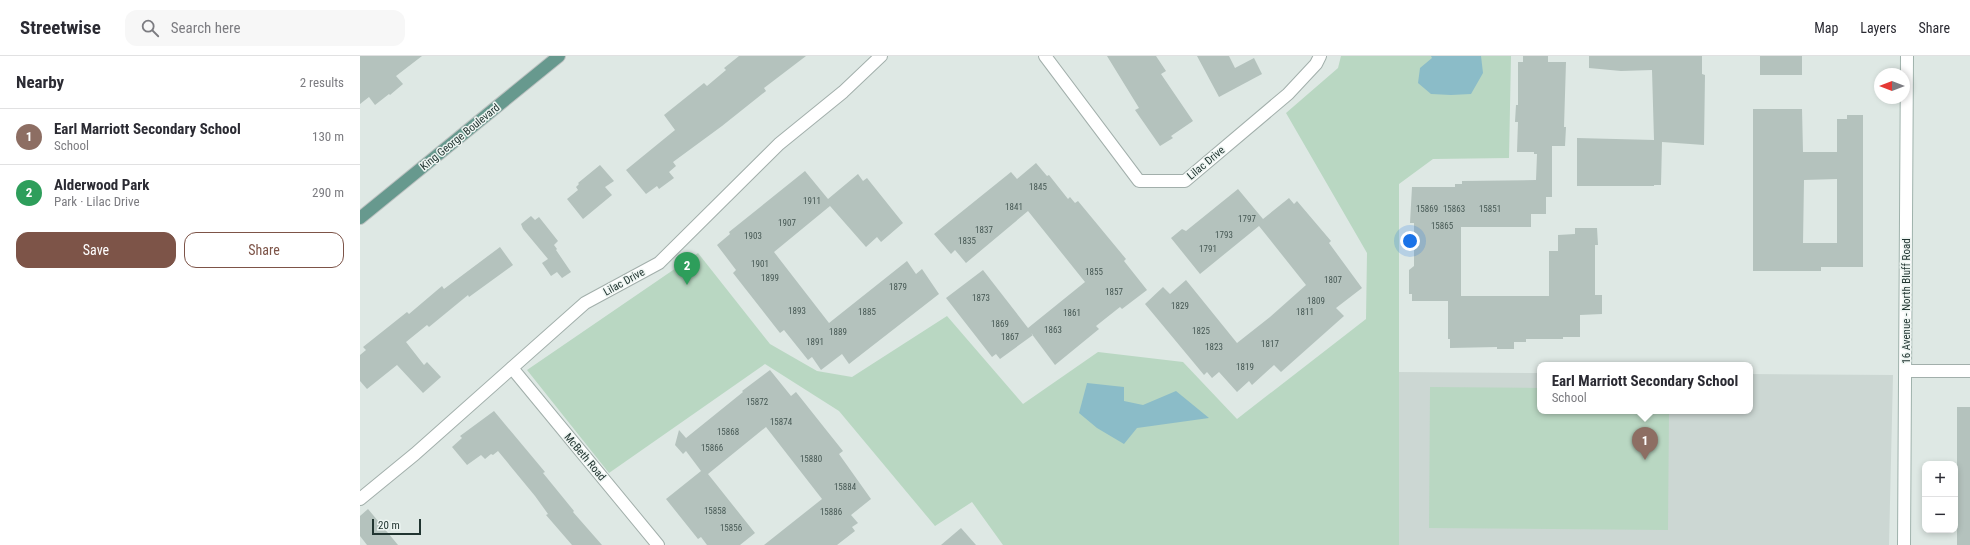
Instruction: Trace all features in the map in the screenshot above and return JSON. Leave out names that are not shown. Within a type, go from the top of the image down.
[{"type":"main road","name":"King George Boulevard","points":[[360,218],[559,56]]},
{"type":"street","name":"Lilac Drive","points":[[360,499],[586,303],[659,263],[779,144],[843,92],[881,56]]},
{"type":"street","name":"Lilac Drive","points":[[1045,56],[1139,181],[1185,181],[1288,94],[1316,64],[1320,56]]},
{"type":"street","name":"16 Avenue - North Bluff Road","points":[[1904,545],[1907,56]]},
{"type":"street","name":"McBeth Road","points":[[512,368],[658,545]]},
{"type":"street","points":[[1906,371],[1970,371]]},
{"type":"shaded area","points":[[1398,372],[1537,373],[1537,414],[1753,414],[1753,374],[1893,375],[1889,545],[1399,545]]},
{"type":"green space","points":[[1341,56],[1511,56],[1509,158],[1433,159],[1399,184],[1399,545],[1003,545],[972,502],[935,526],[839,411],[765,364],[609,473],[527,370],[698,253],[770,344],[817,371],[852,377],[947,316],[1023,404],[1098,352],[1183,362],[1237,419],[1366,319],[1367,253],[1286,113],[1338,68]]},
{"type":"green space","points":[[1430,387],[1537,388],[1537,414],[1669,414],[1668,530],[1429,528]]},
{"type":"water","points":[[1431,56],[1481,56],[1483,73],[1471,94],[1431,94],[1418,83],[1420,68],[1432,58]]},
{"type":"water","points":[[1087,383],[1124,387],[1124,401],[1143,405],[1176,391],[1209,418],[1137,428],[1124,444],[1097,428],[1079,413]]},
{"type":"building","points":[[360,56],[422,56],[396,76],[403,84],[375,105],[369,97],[360,104]]},
{"type":"building","points":[[739,56],[806,56],[764,88],[766,91],[673,162],[676,166],[669,172],[674,178],[659,189],[657,186],[646,194],[626,170],[675,130],[664,115],[704,83],[707,86],[726,70],[724,68]]},
{"type":"building","points":[[1107,56],[1156,56],[1166,71],[1161,74],[1193,121],[1171,136],[1173,138],[1160,146],[1135,110],[1139,108]]},
{"type":"building","points":[[1197,56],[1229,56],[1235,68],[1254,58],[1262,74],[1219,97]]},
{"type":"building","points":[[1523,56],[1548,56],[1548,62],[1566,62],[1564,127],[1566,127],[1565,146],[1552,146],[1552,197],[1546,197],[1546,214],[1531,214],[1531,227],[1461,227],[1461,296],[1549,296],[1549,251],[1558,251],[1558,235],[1575,234],[1575,228],[1597,228],[1598,245],[1595,245],[1595,295],[1602,295],[1602,314],[1580,315],[1580,337],[1563,337],[1563,339],[1526,339],[1526,342],[1514,342],[1514,349],[1497,349],[1497,347],[1450,348],[1450,339],[1448,339],[1448,301],[1412,301],[1412,294],[1409,294],[1409,270],[1414,266],[1414,223],[1410,223],[1412,187],[1455,187],[1455,184],[1462,184],[1462,181],[1536,180],[1537,154],[1534,154],[1534,152],[1517,152],[1518,122],[1515,122],[1516,105],[1518,105],[1518,62],[1523,62]]},
{"type":"building","points":[[1589,56],[1702,56],[1702,74],[1705,75],[1704,145],[1662,142],[1661,185],[1577,186],[1577,138],[1654,140],[1652,70],[1621,71],[1589,68]]},
{"type":"building","points":[[1760,56],[1802,56],[1802,75],[1760,75]]},
{"type":"building","points":[[1753,109],[1802,109],[1803,152],[1837,152],[1837,119],[1847,119],[1847,115],[1863,115],[1863,267],[1821,267],[1821,271],[1753,271]],"holes":[[[1837,179],[1837,243],[1803,243],[1804,180]]]},
{"type":"building","points":[[1036,163],[1047,176],[1049,175],[1068,199],[1070,197],[1075,203],[1078,201],[1126,259],[1124,261],[1147,290],[1122,309],[1120,307],[1096,326],[1099,329],[1055,365],[1033,335],[1000,359],[996,354],[992,357],[946,298],[983,270],[1028,328],[1085,282],[1028,211],[966,263],[955,250],[951,254],[934,234],[1011,172],[1017,179]]},
{"type":"building","points":[[600,165],[614,181],[605,187],[612,195],[583,219],[567,199],[578,190],[576,187],[579,184],[578,183]]},
{"type":"building","points":[[805,171],[828,199],[858,174],[863,181],[867,178],[903,223],[881,242],[877,237],[866,247],[830,206],[774,252],[829,323],[907,261],[916,274],[922,269],[939,294],[849,364],[842,354],[821,370],[812,357],[808,360],[784,330],[780,333],[733,273],[736,270],[717,245],[730,234],[729,232]]},
{"type":"building","points":[[1238,189],[1263,219],[1289,198],[1294,204],[1297,201],[1331,241],[1329,243],[1362,288],[1336,308],[1344,316],[1281,372],[1274,365],[1252,385],[1249,381],[1237,392],[1219,372],[1212,378],[1207,372],[1204,375],[1145,304],[1163,287],[1170,294],[1186,280],[1237,343],[1270,317],[1306,285],[1259,226],[1200,274],[1171,238],[1182,229],[1186,231]]},
{"type":"building","points":[[531,216],[535,220],[539,217],[558,241],[554,245],[557,249],[556,250],[571,272],[562,278],[557,272],[551,276],[542,263],[548,259],[523,229],[521,224]]},
{"type":"building","points":[[500,247],[513,265],[469,297],[468,295],[429,327],[427,325],[406,342],[424,365],[427,362],[441,377],[423,393],[397,365],[367,389],[360,381],[360,355],[366,350],[363,347],[407,312],[409,314],[442,286],[444,289]]},
{"type":"building","points":[[770,370],[791,396],[796,392],[843,451],[839,454],[871,499],[851,515],[858,523],[852,527],[855,531],[837,545],[764,545],[822,499],[766,427],[708,474],[755,533],[740,545],[707,545],[701,537],[698,539],[666,499],[701,471],[686,451],[683,454],[675,445],[679,430],[686,438],[743,392],[742,391]]},
{"type":"building","points":[[1957,407],[1970,407],[1970,545],[1957,545]]},
{"type":"building","points":[[494,411],[545,472],[543,473],[574,511],[573,512],[602,545],[572,545],[546,515],[548,514],[535,496],[498,451],[485,459],[481,455],[467,465],[452,447],[462,438],[460,436]]},
{"type":"building","points":[[368,509],[398,545],[367,545],[360,536],[360,516]]},
{"type":"building","points":[[961,528],[976,545],[941,545]]},
{"type":"place","name":"Alderwood Park","points":[[687,285]]},
{"type":"place","name":"Earl Marriott Secondary School","points":[[1645,460]]}]
